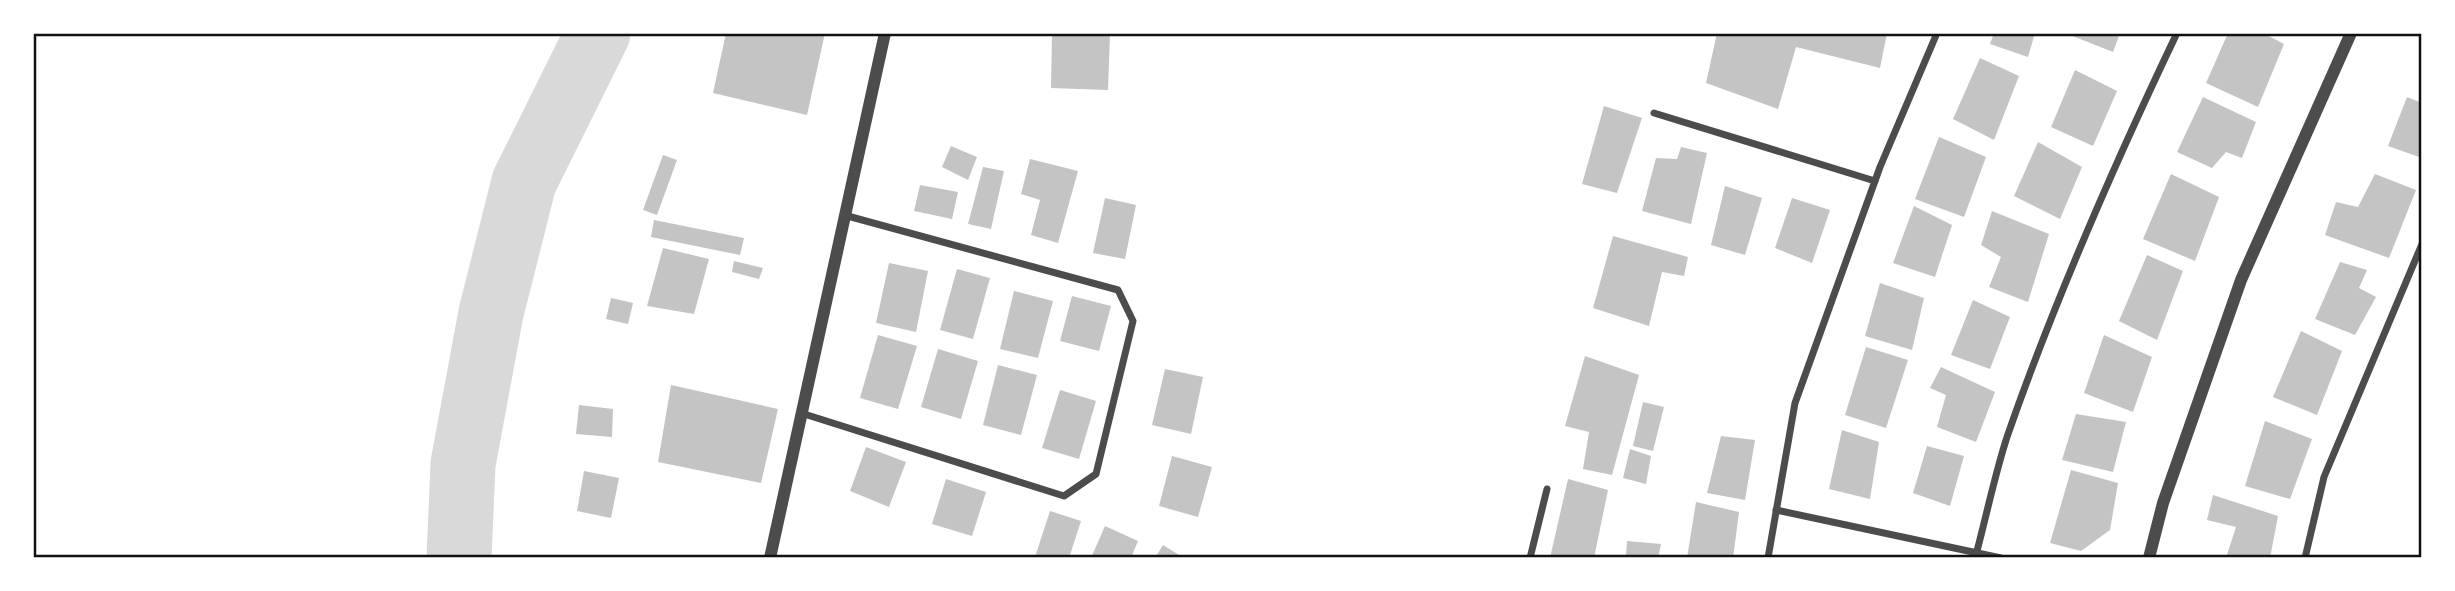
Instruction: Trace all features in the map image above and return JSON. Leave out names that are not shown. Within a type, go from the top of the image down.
[{"type":"street","points":[[770,558],[885,33]]},
{"type":"street","points":[[1768,558],[1795,403],[1875,181],[1937,33]]},
{"type":"street","points":[[1976,551],[2007,439],[2056,307],[2112,169],[2177,33]]},
{"type":"street","points":[[2149,558],[2163,503],[2241,280],[2351,33]]},
{"type":"street","points":[[1654,113],[1875,181]]},
{"type":"street","points":[[801,413],[1064,496],[1097,474],[1133,321],[1118,290],[844,215]]},
{"type":"street","points":[[2305,558],[2324,477],[2422,244]]},
{"type":"street","points":[[1530,558],[1547,489]]},
{"type":"street","points":[[1776,510],[2001,558]]},
{"type":"building","points":[[726,33],[825,33],[807,115],[713,93]]},
{"type":"building","points":[[1052,33],[1110,33],[1108,90],[1051,88]]},
{"type":"building","points":[[1717,33],[1887,33],[1880,68],[1796,47],[1778,109],[1706,83]]},
{"type":"building","points":[[1994,33],[2035,33],[2028,57],[1990,44]]},
{"type":"building","points":[[2065,33],[2120,33],[2113,52]]},
{"type":"building","points":[[2228,33],[2263,33],[2284,44],[2258,107],[2206,83]]},
{"type":"building","points":[[1980,58],[2019,76],[1994,140],[1953,119]]},
{"type":"building","points":[[2075,70],[2117,91],[2093,146],[2051,127]]},
{"type":"building","points":[[2203,97],[2256,122],[2242,158],[2226,152],[2212,168],[2177,152]]},
{"type":"building","points":[[2407,97],[2422,103],[2422,158],[2388,146]]},
{"type":"building","points":[[1604,106],[1642,118],[1617,193],[1582,184]]},
{"type":"building","points":[[1939,137],[1986,157],[1964,217],[1915,199]]},
{"type":"building","points":[[2038,142],[2082,167],[2060,219],[2014,196]]},
{"type":"building","points":[[951,146],[977,157],[968,180],[942,167]]},
{"type":"building","points":[[1681,147],[1707,153],[1691,224],[1642,211],[1656,158],[1677,159]]},
{"type":"building","points":[[663,155],[677,160],[657,215],[643,210]]},
{"type":"building","points":[[1030,159],[1078,171],[1058,243],[1031,235],[1040,200],[1021,194]]},
{"type":"building","points":[[983,167],[1004,171],[991,229],[968,224]]},
{"type":"building","points":[[2171,174],[2219,197],[2195,261],[2143,239]]},
{"type":"building","points":[[2375,174],[2416,190],[2389,258],[2325,235],[2336,202],[2358,207]]},
{"type":"building","points":[[920,185],[958,192],[952,219],[914,211]]},
{"type":"building","points":[[1725,186],[1762,198],[1745,255],[1711,245]]},
{"type":"building","points":[[1105,198],[1136,205],[1125,259],[1093,253]]},
{"type":"building","points":[[1792,198],[1830,210],[1812,263],[1775,248]]},
{"type":"building","points":[[1914,206],[1952,225],[1935,277],[1893,263]]},
{"type":"building","points":[[1992,211],[2049,234],[2028,302],[1989,287],[2001,257],[1981,245]]},
{"type":"building","points":[[654,220],[744,238],[740,255],[651,237]]},
{"type":"building","points":[[1613,236],[1688,257],[1684,276],[1662,272],[1649,326],[1593,308]]},
{"type":"building","points":[[663,248],[709,259],[694,314],[647,306]]},
{"type":"building","points":[[2147,255],[2183,271],[2157,340],[2119,321]]},
{"type":"building","points":[[734,261],[763,268],[759,279],[732,272]]},
{"type":"building","points":[[2340,262],[2367,270],[2359,288],[2376,297],[2355,335],[2315,319]]},
{"type":"building","points":[[889,263],[928,271],[916,332],[876,323]]},
{"type":"building","points":[[957,269],[990,278],[973,339],[940,330]]},
{"type":"building","points":[[1880,283],[1924,298],[1912,350],[1865,336]]},
{"type":"building","points":[[1014,291],[1053,301],[1038,358],[1000,349]]},
{"type":"building","points":[[1072,296],[1111,306],[1099,351],[1060,341]]},
{"type":"building","points":[[611,298],[633,303],[628,324],[606,319]]},
{"type":"building","points":[[1973,300],[2010,317],[1990,369],[1951,355]]},
{"type":"building","points":[[2301,331],[2342,351],[2317,415],[2273,397]]},
{"type":"building","points":[[878,335],[917,346],[898,409],[860,398]]},
{"type":"building","points":[[2104,335],[2152,357],[2133,412],[2084,393]]},
{"type":"building","points":[[1866,347],[1908,360],[1886,428],[1845,415]]},
{"type":"building","points":[[938,349],[978,361],[961,419],[921,407]]},
{"type":"building","points":[[1585,356],[1639,375],[1612,475],[1583,469],[1589,432],[1565,426]]},
{"type":"building","points":[[998,365],[1037,375],[1021,435],[983,425]]},
{"type":"building","points":[[1941,367],[1995,392],[1976,442],[1937,427],[1946,395],[1930,388]]},
{"type":"building","points":[[1165,369],[1203,377],[1191,434],[1152,425]]},
{"type":"building","points":[[671,385],[778,409],[761,483],[658,462]]},
{"type":"building","points":[[1060,390],[1096,401],[1079,459],[1042,448]]},
{"type":"building","points":[[1643,402],[1664,407],[1653,451],[1633,446]]},
{"type":"building","points":[[579,405],[613,409],[612,437],[576,434]]},
{"type":"building","points":[[2076,414],[2126,422],[2113,472],[2062,460]]},
{"type":"building","points":[[2265,421],[2312,439],[2290,499],[2245,486]]},
{"type":"building","points":[[1842,430],[1879,442],[1870,499],[1829,489]]},
{"type":"building","points":[[1721,436],[1755,440],[1745,500],[1707,493]]},
{"type":"building","points":[[1927,446],[1964,456],[1950,506],[1913,493]]},
{"type":"building","points":[[866,447],[906,462],[889,507],[850,491]]},
{"type":"building","points":[[1630,449],[1651,456],[1646,484],[1623,478]]},
{"type":"building","points":[[1172,456],[1212,467],[1198,517],[1159,506]]},
{"type":"building","points":[[2071,470],[2118,483],[2110,530],[2081,551],[2050,543]]},
{"type":"building","points":[[584,471],[619,478],[611,518],[577,511]]},
{"type":"building","points":[[946,479],[986,492],[972,536],[932,524]]},
{"type":"building","points":[[1568,479],[1608,490],[1594,558],[1550,558]]},
{"type":"building","points":[[2213,495],[2278,516],[2270,558],[2226,558],[2236,527],[2207,520]]},
{"type":"building","points":[[1696,502],[1739,512],[1733,558],[1687,558]]},
{"type":"building","points":[[1050,511],[1081,521],[1069,558],[1035,557]]},
{"type":"building","points":[[1105,526],[1138,541],[1131,558],[1091,558]]},
{"type":"building","points":[[1627,541],[1661,544],[1658,558],[1626,555]]},
{"type":"building","points":[[1163,545],[1184,558],[1155,558]]},
{"type":"waterway","points":[[459,558],[463,464],[491,313],[524,182],[598,33]]}]
